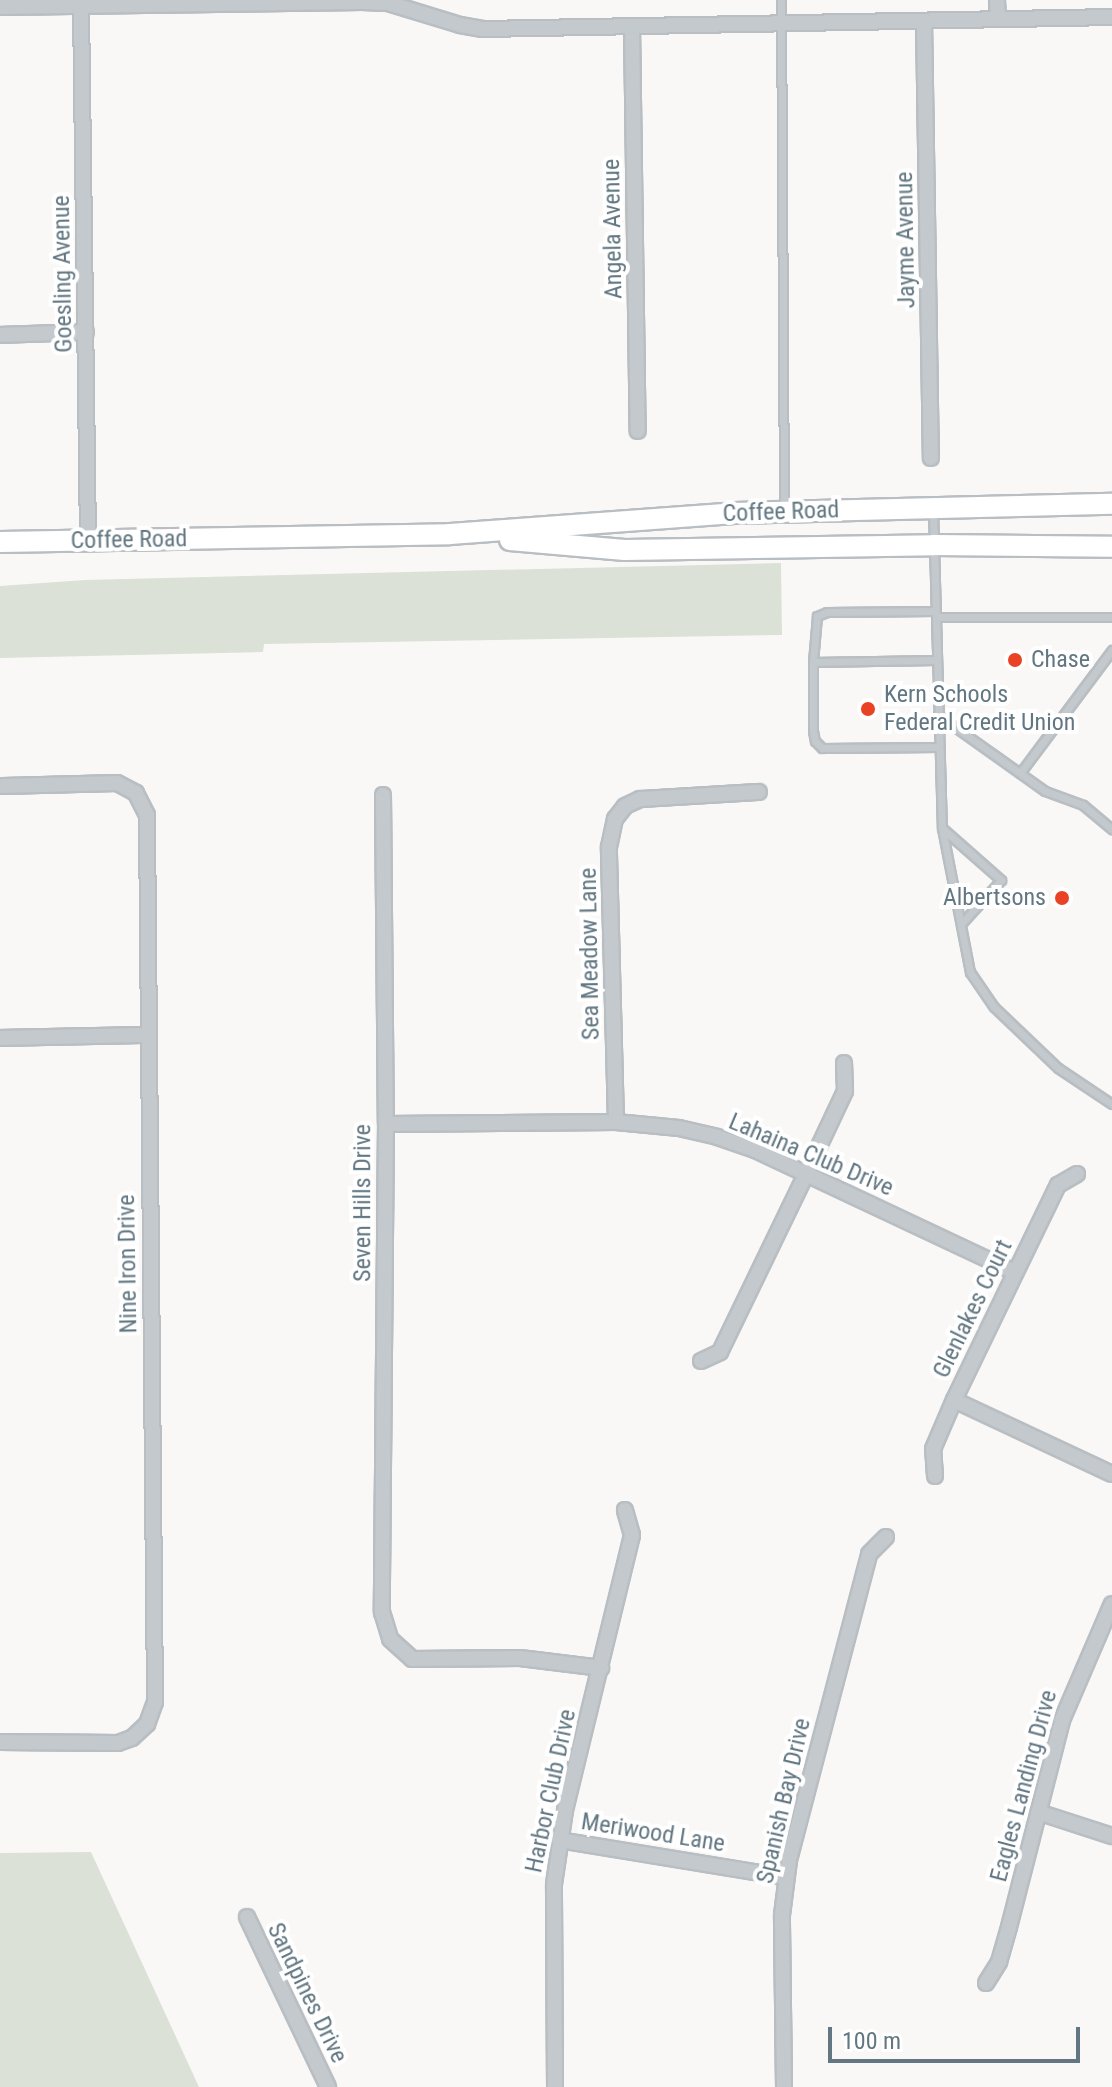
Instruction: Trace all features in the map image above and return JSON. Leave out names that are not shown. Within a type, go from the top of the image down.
[{"type":"main road","name":"Coffee Road","points":[[0,542],[450,534],[784,512],[1112,504]]},
{"type":"main road","name":"Coffee Road","points":[[450,534],[625,550],[934,545],[1112,547]]},
{"type":"street","points":[[997,0],[998,19]]},
{"type":"street","points":[[0,7],[226,2],[388,3],[483,29],[1112,17]]},
{"type":"street","name":"Goesling Avenue","points":[[81,6],[88,541]]},
{"type":"street","name":"Jayme Avenue","points":[[924,21],[931,458]]},
{"type":"street","name":"Angela Avenue","points":[[632,26],[638,431]]},
{"type":"street","points":[[0,335],[86,332]]},
{"type":"street","name":"Nine Iron Drive","points":[[0,1742],[118,1743],[147,1724],[155,1702],[147,815],[136,793],[117,783],[3,786]]},
{"type":"street","name":"Sea Meadow Lane","points":[[616,1122],[609,847],[615,819],[625,806],[640,799],[759,792]]},
{"type":"street","name":"Seven Hills Drive","points":[[383,795],[386,1124],[382,1612],[390,1639],[412,1659],[520,1658],[601,1668]]},
{"type":"street","points":[[0,1038],[148,1035]]},
{"type":"street","points":[[701,1361],[720,1352],[806,1174],[845,1091],[844,1063]]},
{"type":"street","name":"Lahaina Club Drive","points":[[386,1124],[616,1122],[679,1128],[717,1137],[806,1174],[1014,1272]]},
{"type":"street","name":"Glenlakes Court","points":[[935,1476],[933,1449],[1014,1272],[1058,1185],[1077,1174]]},
{"type":"street","points":[[954,1400],[1112,1474]]},
{"type":"street","name":"Harbor Club Drive","points":[[555,2087],[552,1929],[559,1840],[632,1535],[625,1510]]},
{"type":"street","name":"Spanish Bay Drive","points":[[784,2087],[781,1944],[786,1877],[869,1554],[886,1537]]},
{"type":"street","name":"Eagles Landing Drive","points":[[986,1983],[999,1962],[1066,1709],[1112,1604]]},
{"type":"street","points":[[1038,1812],[1112,1836]]},
{"type":"street","name":"Meriwood Lane","points":[[559,1840],[786,1877]]},
{"type":"street","name":"Sandpines Drive","points":[[247,1917],[328,2087]]},
{"type":"lane","points":[[781,0],[784,512]]},
{"type":"lane","points":[[933,507],[942,828],[970,972],[994,1007],[1058,1068],[1112,1104]]},
{"type":"lane","points":[[939,747],[822,748],[815,741],[813,662],[817,616],[827,612],[1112,617]]},
{"type":"lane","points":[[1020,773],[1112,650]]},
{"type":"lane","points":[[813,662],[937,660]]},
{"type":"lane","points":[[938,715],[1045,791],[1083,805],[1112,829]]},
{"type":"lane","points":[[942,828],[1001,880],[961,924]]},
{"type":"shaded area","points":[[781,563],[782,635],[264,644],[263,652],[0,658],[0,586],[85,580]]},
{"type":"shaded area","points":[[91,1852],[199,2087],[0,2087],[0,1853]]},
{"type":"place","name":"Chase","points":[[1015,660]]},
{"type":"place","name":"Kern Schools Federal Credit Union","points":[[868,709]]},
{"type":"place","name":"Albertsons","points":[[1062,898]]}]
